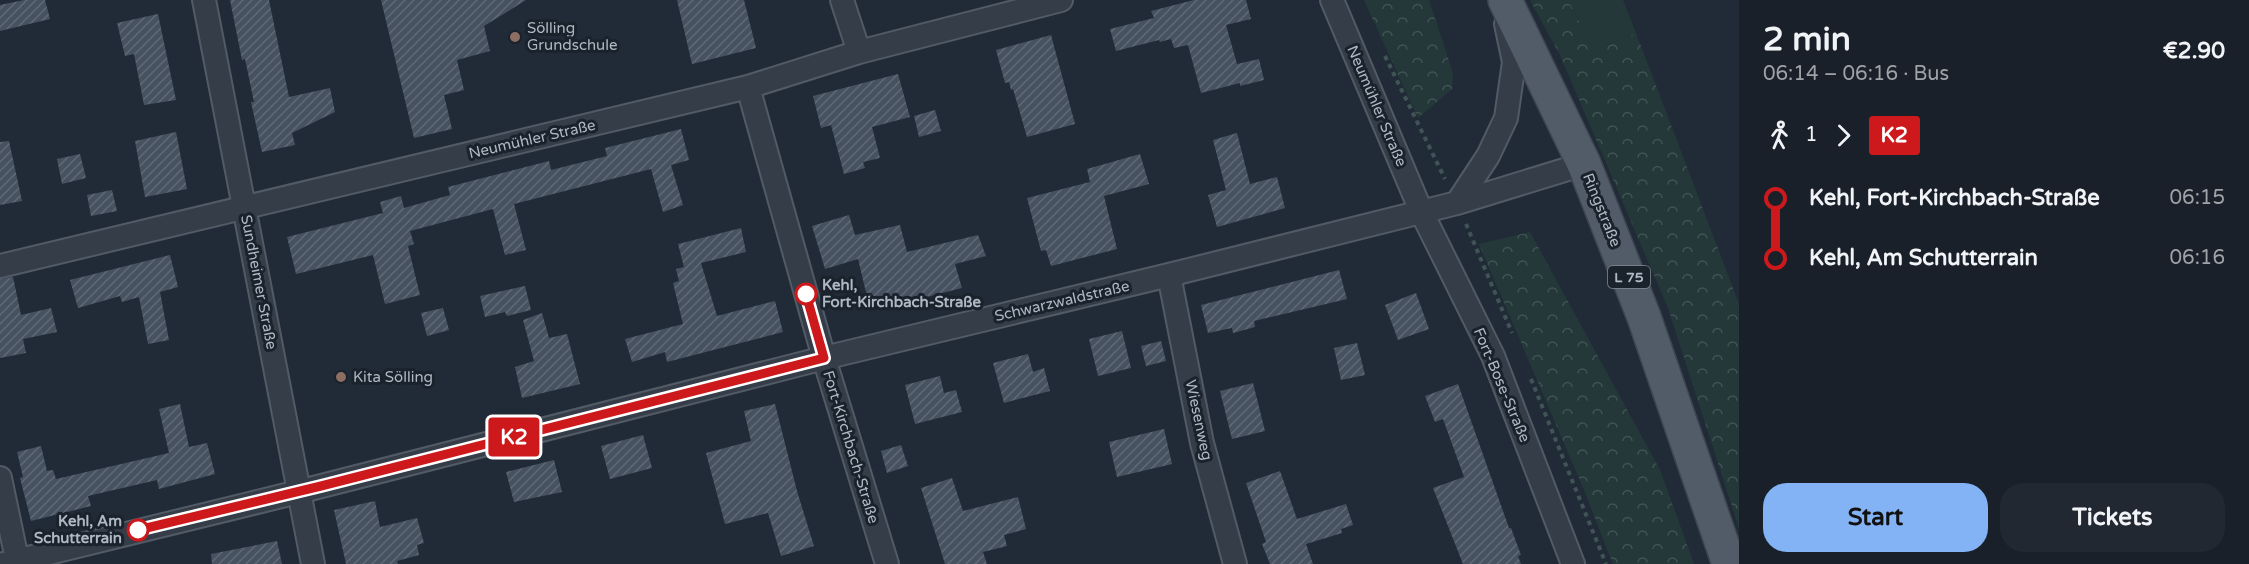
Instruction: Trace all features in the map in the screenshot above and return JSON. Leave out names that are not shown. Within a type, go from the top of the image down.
[{"type":"main road","name":"Ringstraße","points":[[1503,0],[1584,164],[1644,317],[1729,564]]},
{"type":"street","name":"Sundheimer Straße","points":[[204,0],[246,207],[313,564]]},
{"type":"street","points":[[842,0],[860,52]]},
{"type":"street","name":"Neumühler Straße","points":[[0,267],[748,87],[860,52],[1061,0]]},
{"type":"street","name":"Neumühler Straße","points":[[1332,0],[1421,212]]},
{"type":"street","points":[[1457,203],[1488,156],[1506,118],[1514,62],[1503,0]]},
{"type":"street","name":"Fort-Kirchbach-Straße","points":[[748,87],[824,358],[887,564]]},
{"type":"street","name":"Schwarzwaldstraße","points":[[13,563],[69,546],[298,492],[824,358],[1457,203],[1584,164]]},
{"type":"street","name":"Fort-Bose-Straße","points":[[1421,212],[1493,356],[1573,564]]},
{"type":"street","name":"Wiesenweg","points":[[1169,275],[1202,442],[1235,564]]},
{"type":"street","points":[[0,478],[13,563]]},
{"type":"path","points":[[1384,53],[1457,203],[1515,341]]},
{"type":"path","points":[[1528,374],[1606,564]]},
{"type":"green space","points":[[1364,0],[1429,0],[1453,73],[1452,89],[1418,118]]},
{"type":"green space","points":[[1530,0],[1568,0],[1594,51],[1636,33],[1739,304],[1739,528],[1668,308],[1560,55]]},
{"type":"green space","points":[[1568,0],[1623,0],[1636,33],[1594,51]]},
{"type":"green space","points":[[1530,232],[1660,470],[1694,564],[1613,564],[1584,490],[1479,244]]},
{"type":"building","points":[[24,0],[45,0],[50,19],[0,31],[0,5]]},
{"type":"building","points":[[230,0],[269,0],[289,97],[330,88],[335,112],[292,133],[295,145],[262,152],[251,102],[254,102],[245,59],[242,60]]},
{"type":"building","points":[[381,0],[526,0],[484,26],[490,51],[457,60],[464,90],[444,95],[452,129],[414,138]]},
{"type":"building","points":[[677,0],[744,0],[756,48],[692,64]]},
{"type":"building","points":[[1194,0],[1246,0],[1251,19],[1226,25],[1237,64],[1259,59],[1264,80],[1240,86],[1240,83],[1201,93],[1188,45],[1174,48],[1171,39],[1160,42],[1159,40],[1116,51],[1110,29],[1154,18],[1151,11]]},
{"type":"building","points":[[158,14],[176,100],[144,105],[134,54],[125,56],[117,23]]},
{"type":"building","points":[[1051,35],[1075,124],[1027,137],[1013,89],[1011,90],[1009,82],[1005,83],[996,50]]},
{"type":"building","points":[[898,74],[910,117],[872,127],[880,158],[863,162],[865,168],[844,174],[831,125],[821,128],[813,96]]},
{"type":"building","points":[[935,110],[941,131],[919,137],[914,116]]},
{"type":"building","points":[[681,129],[689,160],[671,165],[683,205],[663,212],[651,169],[514,204],[526,250],[505,255],[493,209],[410,231],[414,244],[408,246],[420,295],[385,304],[373,255],[296,274],[287,237],[383,213],[380,202],[401,196],[404,208],[450,195],[448,187],[549,161],[551,170],[607,156],[605,148]]},
{"type":"building","points":[[176,132],[187,189],[145,197],[135,141]]},
{"type":"building","points":[[1237,133],[1250,184],[1277,177],[1285,208],[1217,227],[1208,195],[1226,190],[1213,140]]},
{"type":"building","points":[[9,141],[22,201],[0,205],[0,142]]},
{"type":"building","points":[[80,154],[86,178],[62,184],[57,159]]},
{"type":"building","points":[[1140,154],[1149,184],[1104,196],[1117,249],[1051,266],[1046,250],[1041,251],[1027,198],[1090,182],[1087,169]]},
{"type":"building","points":[[112,190],[117,211],[91,216],[87,195]]},
{"type":"building","points":[[849,215],[855,235],[900,225],[907,252],[978,235],[986,256],[955,264],[962,288],[883,308],[882,302],[869,305],[858,259],[825,269],[812,226]]},
{"type":"building","points":[[741,228],[746,252],[701,263],[717,316],[775,301],[783,332],[667,362],[665,352],[632,362],[625,339],[683,324],[673,283],[679,281],[676,269],[684,267],[678,244]]},
{"type":"building","points":[[170,255],[178,287],[160,292],[169,340],[148,344],[139,297],[122,302],[120,296],[78,308],[70,280]]},
{"type":"building","points":[[1339,270],[1347,299],[1254,321],[1255,327],[1233,333],[1232,328],[1208,333],[1201,305]]},
{"type":"building","points":[[13,277],[21,315],[51,308],[57,332],[23,339],[26,353],[0,358],[0,279]]},
{"type":"building","points":[[525,286],[531,310],[507,316],[505,312],[485,317],[480,296]]},
{"type":"building","points":[[1416,293],[1429,329],[1398,340],[1385,305]]},
{"type":"building","points":[[443,308],[449,330],[427,336],[421,313]]},
{"type":"building","points":[[542,313],[549,338],[567,334],[580,384],[522,398],[515,367],[534,361],[523,320]]},
{"type":"building","points":[[1122,331],[1131,368],[1098,376],[1089,339]]},
{"type":"building","points":[[1161,341],[1166,361],[1146,366],[1141,346]]},
{"type":"building","points":[[1357,343],[1365,375],[1341,380],[1334,348]]},
{"type":"building","points":[[1028,354],[1033,372],[1044,368],[1050,391],[1004,403],[993,363]]},
{"type":"building","points":[[940,376],[944,393],[956,390],[962,412],[915,424],[905,385]]},
{"type":"building","points":[[1253,383],[1265,431],[1232,439],[1220,391]]},
{"type":"building","points":[[1458,384],[1509,528],[1511,528],[1521,555],[1518,556],[1521,564],[1463,564],[1433,488],[1464,477],[1443,419],[1435,422],[1425,396]]},
{"type":"building","points":[[180,404],[189,447],[207,443],[215,474],[159,489],[157,480],[88,496],[91,506],[31,521],[20,478],[23,477],[17,452],[41,446],[47,471],[53,470],[56,479],[169,453],[159,409]]},
{"type":"building","points":[[775,404],[797,491],[814,546],[781,556],[768,513],[725,524],[706,453],[751,441],[744,411]]},
{"type":"building","points":[[1164,429],[1172,464],[1117,477],[1109,442]]},
{"type":"building","points":[[643,435],[652,468],[610,479],[601,446]]},
{"type":"building","points":[[901,445],[908,466],[887,473],[881,451]]},
{"type":"building","points":[[554,460],[562,492],[514,502],[506,472]]},
{"type":"building","points":[[1280,471],[1297,519],[1346,504],[1353,525],[1341,529],[1342,533],[1306,544],[1313,564],[1270,564],[1262,544],[1266,542],[1246,483]]},
{"type":"building","points":[[952,478],[963,511],[1018,497],[1026,529],[1004,535],[1007,546],[983,552],[987,564],[945,564],[921,488]]},
{"type":"building","points":[[375,501],[380,527],[417,518],[424,543],[417,545],[419,555],[397,561],[398,564],[346,564],[334,510]]},
{"type":"building","points":[[277,541],[282,564],[212,564],[211,554]]},
{"type":"bus line","name":"K2","points":[[138,530],[321,486],[824,358],[806,294]]},
{"type":"place","name":"Sölling Grundschule","points":[[515,37]]},
{"type":"place","name":"Kehl, Fort-Kirchbach-Straße","points":[[806,294]]},
{"type":"place","name":"Kita Sölling","points":[[341,377]]},
{"type":"place","name":"Kehl, Am Schutterrain","points":[[138,530]]}]
